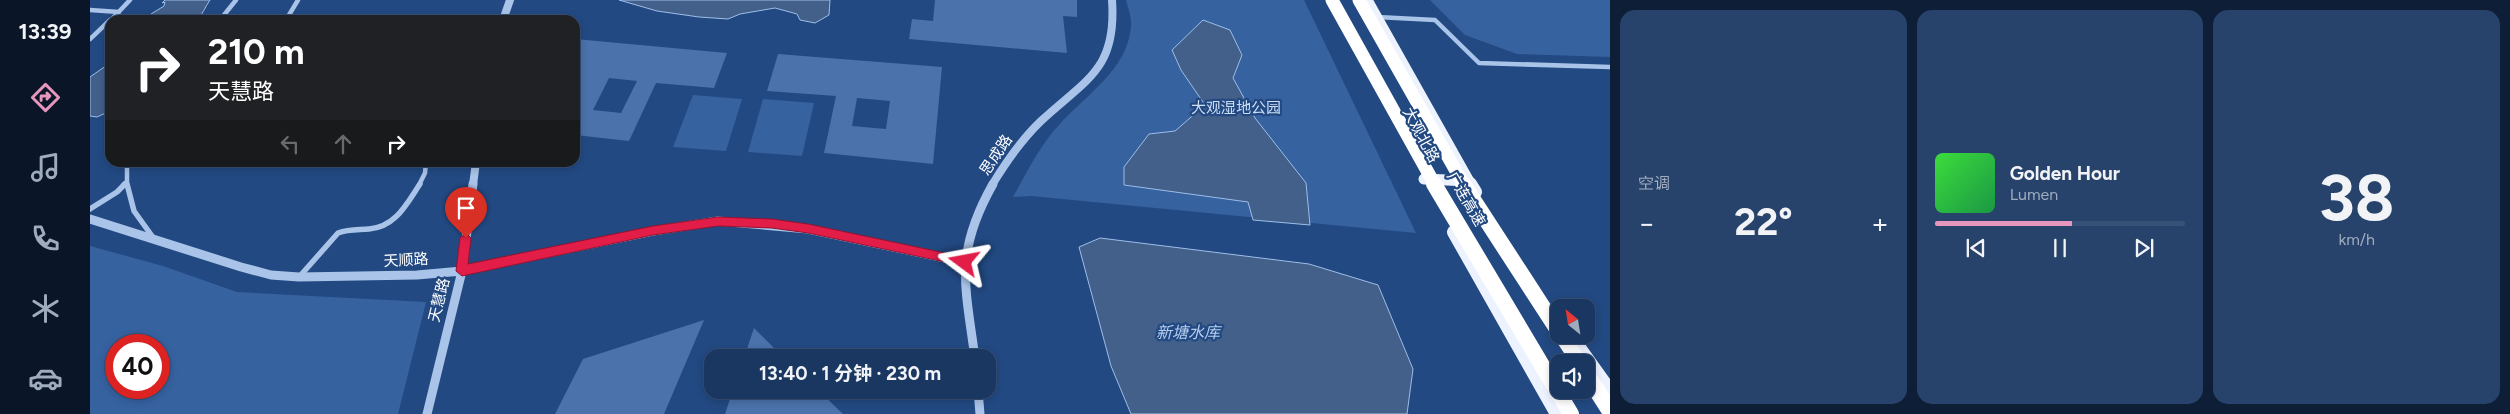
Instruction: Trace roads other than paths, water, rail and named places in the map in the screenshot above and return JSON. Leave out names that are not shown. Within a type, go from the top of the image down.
[{"type":"highway","name":"广连高速","points":[[1331,0],[1444,200],[1571,414]]},
{"type":"highway","name":"广连高速","points":[[1360,0],[1477,208],[1550,319]]},
{"type":"highway","points":[[1595,388],[1610,410]]},
{"type":"main road","name":"大观北路","points":[[1331,0],[1424,179],[1489,297],[1557,414]]},
{"type":"main road","name":"大观北路","points":[[1367,0],[1486,212],[1517,262],[1550,308]]},
{"type":"main road","points":[[1424,179],[1469,181]]},
{"type":"main road","points":[[1576,344],[1610,391]]},
{"type":"street","points":[[116,15],[130,0]]},
{"type":"street","points":[[224,15],[236,0]]},
{"type":"street","points":[[289,15],[298,0]]},
{"type":"street","points":[[505,15],[510,0]]},
{"type":"street","name":"思成路","points":[[974,349],[964,262],[968,241],[979,211],[1020,144],[1040,122],[1094,76],[1107,58],[1114,31],[1112,0]]},
{"type":"street","points":[[90,10],[119,12]]},
{"type":"street","points":[[1377,17],[1435,20],[1479,63],[1610,67]]},
{"type":"street","points":[[90,39],[105,25]]},
{"type":"street","points":[[127,167],[125,183],[135,215],[141,225],[156,239]]},
{"type":"street","points":[[299,277],[338,233],[383,226],[401,214],[427,170],[427,167]]},
{"type":"street","name":"天慧路","points":[[427,414],[462,271],[475,167]]},
{"type":"street","points":[[90,209],[117,192],[125,183]]},
{"type":"street","name":"天顺路","points":[[90,219],[241,268],[271,275],[299,277],[416,275],[462,271],[653,231],[718,221],[772,224],[808,229],[964,262]]},
{"type":"street","points":[[979,399],[980,414]]},
{"type":"water","points":[[165,0],[210,0],[201,15],[151,15],[164,6],[165,2],[162,3]]},
{"type":"water","points":[[619,0],[830,0],[829,15],[815,23],[800,20],[797,14],[775,8],[740,14],[728,19],[657,11]]},
{"type":"water","points":[[1203,20],[1230,30],[1242,55],[1233,78],[1255,118],[1306,183],[1310,225],[1253,220],[1248,202],[1124,185],[1124,167],[1149,134],[1175,131],[1205,105],[1181,70],[1172,50]]},
{"type":"water","points":[[105,66],[105,113],[97,117],[90,116],[90,77]]},
{"type":"water","name":"新塘水库","points":[[1100,238],[1309,264],[1378,285],[1413,369],[1407,414],[1131,414],[1111,366],[1079,247]]},
{"type":"park label","name":"大观湿地公园","points":[[1236,108]]}]
